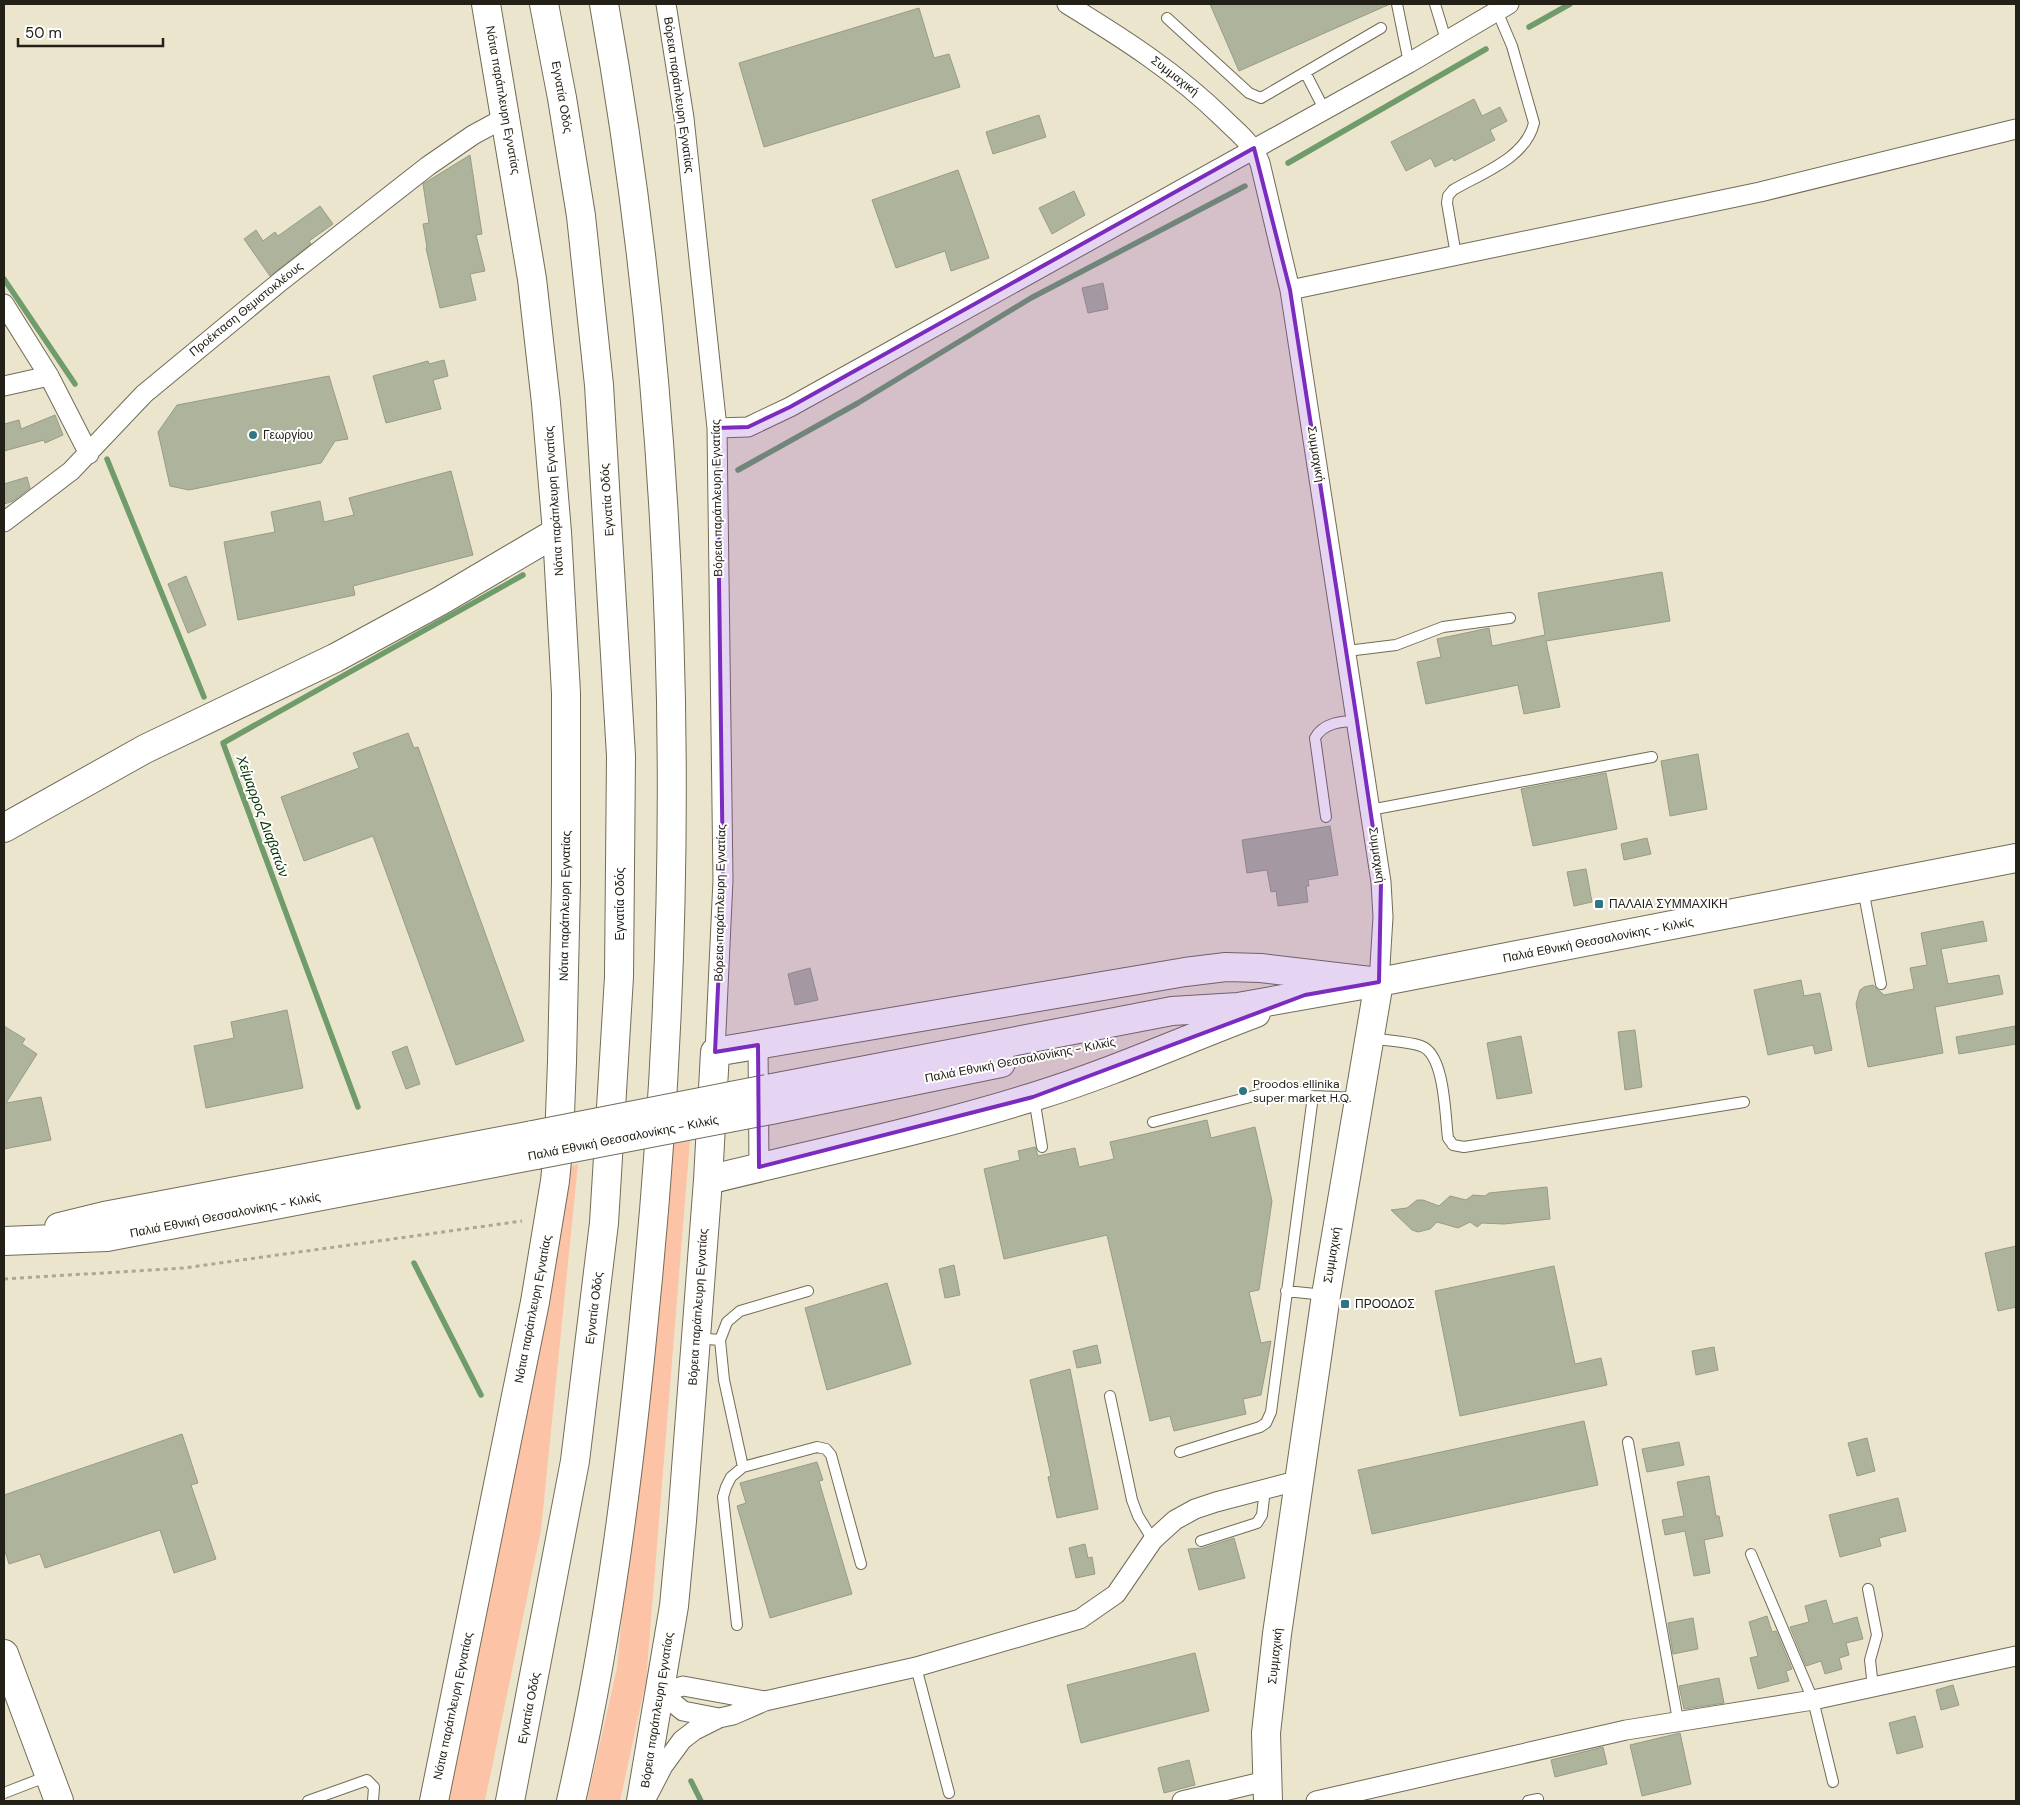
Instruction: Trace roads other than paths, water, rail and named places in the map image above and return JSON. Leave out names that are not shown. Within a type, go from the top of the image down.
[{"type":"main road","name":"Νότια παράπλευρη Εγνατίας","points":[[434,1801],[536,1302],[555,1181],[559,1140],[566,882],[566,693],[557,532],[546,403],[532,279],[486,4]]},
{"type":"main road","name":"Εγνατία Οδός","points":[[510,1801],[575,1461],[604,1223],[619,977],[621,756],[599,385],[581,216],[562,98],[544,4]]},
{"type":"main road","points":[[571,1801],[605,1634],[632,1442],[654,1219],[670,963],[673,756],[666,545],[654,386],[634,207],[604,4]]},
{"type":"main road","points":[[4,828],[145,749],[335,658],[440,601],[557,532]]},
{"type":"main road","name":"Παλιά Εθνική Θεσσαλονίκης - Κιλκίς","points":[[4,1241],[104,1216],[535,1145],[769,1100],[1172,1011],[1238,1007],[1379,982],[2016,858]]},
{"type":"main road","points":[[715,1052],[1185,972],[1226,967],[1261,968],[1379,982]]},
{"type":"main road","name":"Συμμαχική","points":[[1267,1791],[1266,1733],[1277,1634],[1326,1295],[1379,982]]},
{"type":"main road","points":[[708,1180],[1034,1097],[1085,1080],[1305,995]]},
{"type":"main road","name":"Βόρεια παράπλευρη Εγνατίας","points":[[643,1801],[674,1606],[682,1521],[708,1339],[708,1180],[715,1052]]},
{"type":"main road","points":[[4,1654],[59,1801]]},
{"type":"street","name":"Βόρεια παράπλευρη Εγνατίας","points":[[666,4],[684,118],[717,428],[722,880],[715,1052]]},
{"type":"street","name":"Συμμαχική","points":[[1067,4],[1168,69],[1197,92],[1254,148],[1278,230],[1290,290],[1347,651],[1381,882],[1383,917],[1379,982]]},
{"type":"street","points":[[717,428],[748,427],[790,407],[1409,62],[1503,7]]},
{"type":"street","name":"Προέκταση Θεμιστοκλέους","points":[[4,522],[89,454],[144,394],[274,286],[428,166],[473,135],[506,117]]},
{"type":"street","points":[[1290,290],[1760,192],[2016,129]]},
{"type":"street","points":[[4,304],[49,376],[89,454]]},
{"type":"street","points":[[4,386],[49,376]]},
{"type":"street","points":[[758,1044],[760,1168]]},
{"type":"street","points":[[643,1801],[663,1766],[682,1740],[695,1730],[719,1718],[733,1715],[765,1701],[916,1667],[1080,1619],[1116,1594],[1154,1540],[1175,1520],[1195,1509],[1300,1480]]},
{"type":"street","points":[[1316,1801],[1365,1795],[1678,1720],[1813,1700],[2016,1656]]},
{"type":"street","points":[[661,1693],[683,1686],[765,1701]]},
{"type":"street","points":[[661,1693],[683,1710],[719,1718]]},
{"type":"street","points":[[1182,1801],[1267,1791]]},
{"type":"lane","points":[[1396,4],[1409,62]]},
{"type":"lane","points":[[1435,4],[1446,40]]},
{"type":"lane","points":[[1456,255],[1447,203],[1448,196],[1453,190],[1519,151],[1531,135],[1534,123],[1503,7]]},
{"type":"lane","points":[[1167,18],[1255,97],[1261,98],[1306,74],[1381,28]]},
{"type":"lane","points":[[1306,74],[1324,109]]},
{"type":"lane","points":[[1347,651],[1396,646],[1443,627],[1510,618]]},
{"type":"lane","points":[[1326,817],[1315,738],[1320,730],[1340,721],[1357,721]]},
{"type":"lane","points":[[1370,810],[1652,757]]},
{"type":"lane","points":[[1863,888],[1881,984]]},
{"type":"lane","points":[[1370,1038],[1422,1046],[1433,1055],[1439,1071],[1448,1138],[1453,1145],[1464,1147],[1744,1102]]},
{"type":"lane","points":[[1153,1122],[1273,1091],[1296,1091],[1314,1096],[1358,1098]]},
{"type":"lane","points":[[1180,1452],[1260,1427],[1266,1423],[1272,1405],[1314,1096]]},
{"type":"lane","points":[[1034,1097],[1042,1147]]},
{"type":"lane","points":[[743,1467],[724,1380],[708,1339],[740,1311],[808,1291]]},
{"type":"lane","points":[[1286,1291],[1326,1295]]},
{"type":"lane","points":[[1110,1396],[1132,1500],[1138,1516],[1154,1540]]},
{"type":"lane","points":[[1628,1442],[1678,1720]]},
{"type":"lane","points":[[738,1625],[723,1497],[732,1477],[743,1467],[817,1447],[826,1449],[831,1455],[861,1564]]},
{"type":"lane","points":[[1201,1541],[1257,1523],[1262,1515],[1265,1489]]},
{"type":"lane","points":[[1751,1554],[1813,1700],[1833,1782]]},
{"type":"lane","points":[[1868,1589],[1877,1635],[1870,1660],[1873,1687]]},
{"type":"lane","points":[[916,1667],[949,1793]]},
{"type":"lane","points":[[7,1796],[49,1776]]},
{"type":"lane","points":[[308,1801],[367,1780],[374,1787],[373,1801]]},
{"type":"waterway","points":[[1529,27],[1570,4]]},
{"type":"waterway","points":[[1288,163],[1486,49]]},
{"type":"waterway","points":[[738,470],[858,403],[1031,298],[1245,186]]},
{"type":"waterway","name":"Χείμαρρος Διαβατών","points":[[4,279],[75,384]]},
{"type":"waterway","name":"Χείμαρρος Διαβατών","points":[[107,459],[204,697]]},
{"type":"waterway","name":"Χείμαρρος Διαβατών","points":[[358,1107],[223,743],[523,575]]},
{"type":"waterway","points":[[414,1263],[481,1395]]},
{"type":"waterway","points":[[691,1781],[701,1801]]},
{"type":"place","name":"Γεωργίου","points":[[253,435]]},
{"type":"place","name":"ΠΑΛΑΙΑ ΣΥΜΜΑΧΙΚΗ","points":[[1599,904]]},
{"type":"place","name":"Proodos ellinika super market H.Q.","points":[[1243,1091]]},
{"type":"place","name":"ΠΡΟΟΔΟΣ","points":[[1345,1304]]}]
